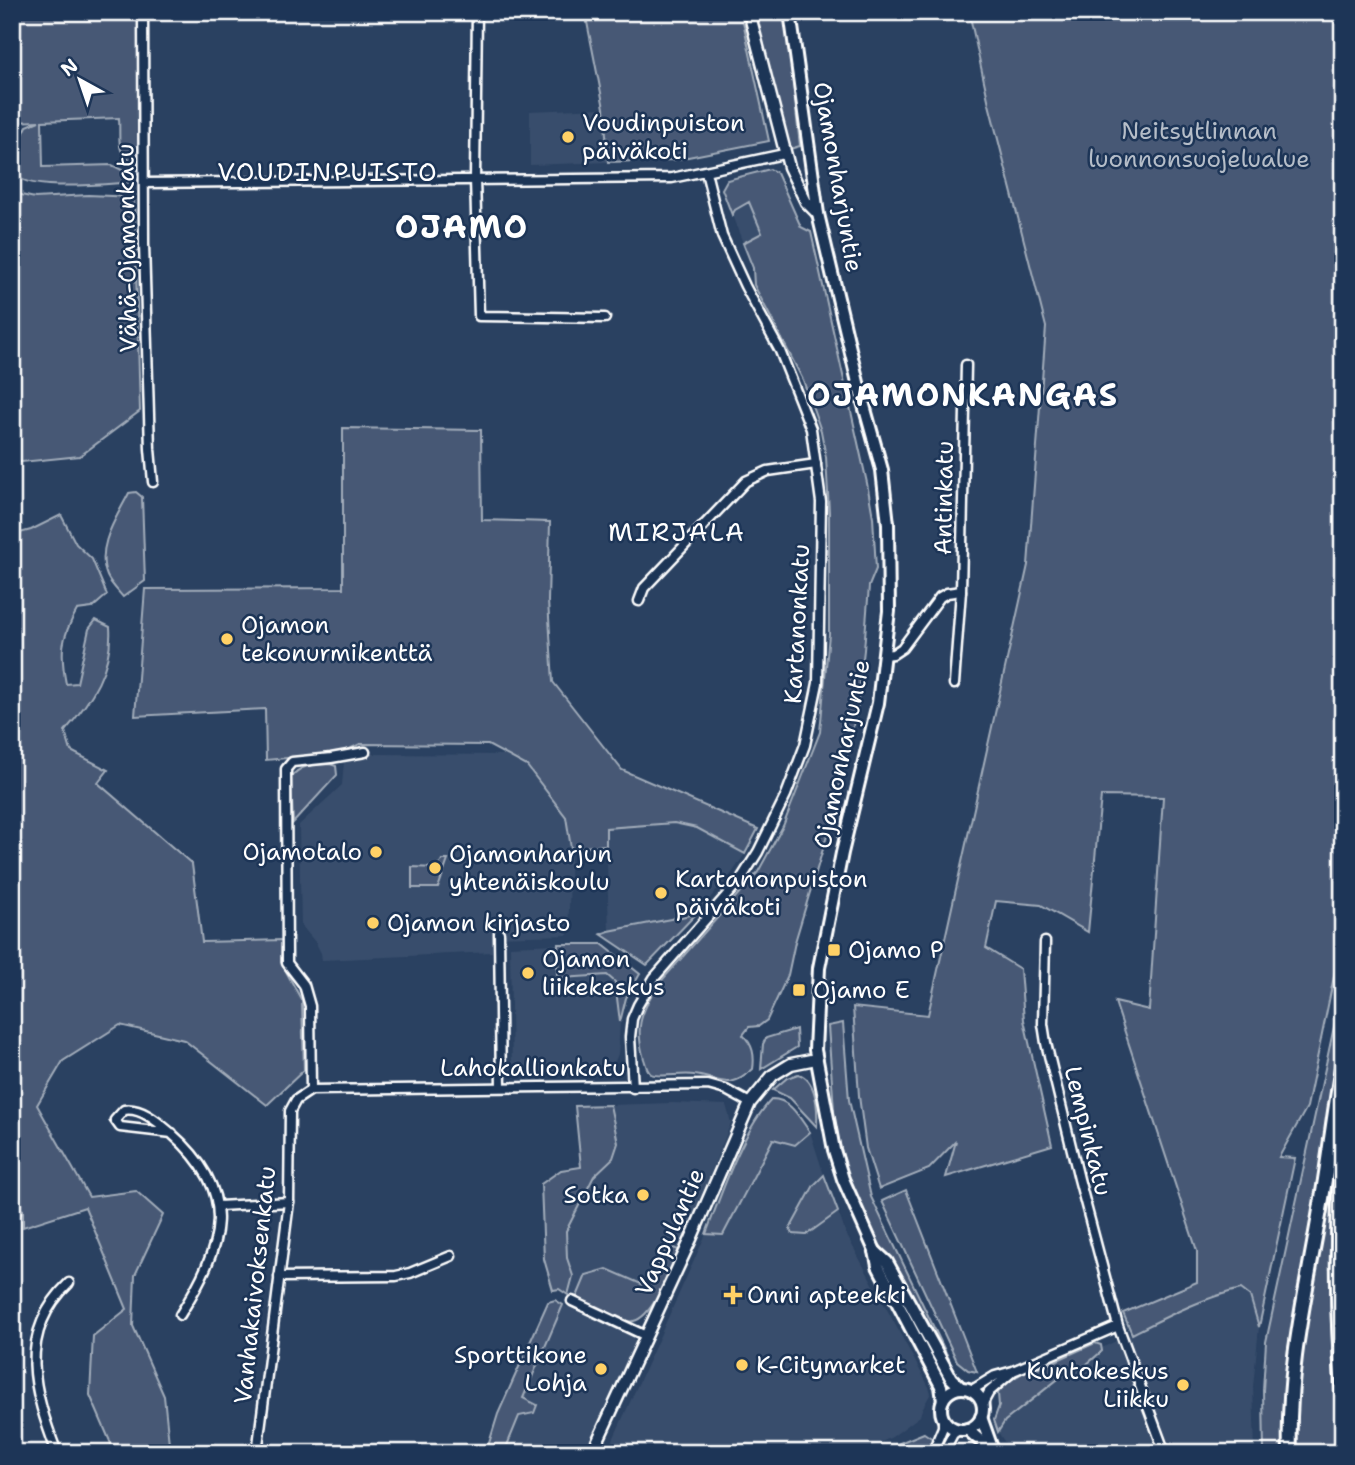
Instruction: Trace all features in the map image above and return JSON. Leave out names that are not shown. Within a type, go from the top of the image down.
[{"type":"highway","points":[[1290,1453],[1292,1369],[1343,1062]]},
{"type":"highway","points":[[1343,1138],[1338,1241],[1343,1390]]},
{"type":"main road","name":"Ojamonharjuntie","points":[[790,12],[818,214],[860,391],[882,470],[888,537],[889,611],[878,703],[842,853],[819,968],[816,1059],[843,1180],[875,1251],[878,1266],[938,1380],[943,1400]]},
{"type":"main road","name":"Ojamonharjuntie","points":[[875,1251],[887,1262],[951,1378],[966,1389]]},
{"type":"main road","points":[[966,1389],[980,1399],[981,1417],[994,1452],[964,1429],[950,1426],[943,1418],[943,1400],[950,1392],[966,1389]]},
{"type":"main road","points":[[964,1429],[973,1426],[981,1417]]},
{"type":"street","name":"Vähä-Ojamonkatu","points":[[143,12],[144,244],[153,482]]},
{"type":"street","points":[[477,12],[475,179],[479,316],[605,318]]},
{"type":"street","points":[[749,12],[785,154],[806,202],[818,214]]},
{"type":"street","points":[[145,184],[673,177],[785,154]]},
{"type":"street","name":"Kartanonkatu","points":[[633,1088],[630,1037],[632,1019],[638,1004],[654,978],[747,870],[758,852],[786,795],[805,745],[818,683],[821,502],[811,429],[780,351],[727,248],[714,211],[705,172]]},
{"type":"street","name":"Antinkatu","points":[[954,684],[961,591],[966,365]]},
{"type":"street","points":[[639,601],[644,588],[746,481],[768,471],[816,464]]},
{"type":"street","name":"Antinkatu","points":[[884,654],[893,654],[902,648],[940,597],[961,591]]},
{"type":"street","points":[[311,1090],[310,1006],[304,985],[287,963],[286,769],[292,762],[365,752]]},
{"type":"street","points":[[499,933],[501,1087]]},
{"type":"street","name":"Lempinkatu","points":[[1045,942],[1043,1024],[1046,1043],[1118,1326],[1165,1453]]},
{"type":"street","name":"Vappulantie","points":[[592,1453],[750,1103],[773,1075],[791,1064],[816,1059]]},
{"type":"street","name":"Lahokallionkatu","points":[[311,1090],[708,1085],[726,1090],[750,1103]]},
{"type":"street","name":"Vanhakaivoksenkatu","points":[[257,1453],[289,1202],[290,1111],[296,1100],[311,1090]]},
{"type":"street","points":[[172,1133],[120,1127],[115,1120],[124,1110],[132,1110],[154,1119],[172,1133],[201,1167],[219,1206],[217,1240],[213,1255],[180,1315]]},
{"type":"street","points":[[219,1206],[289,1202]]},
{"type":"street","points":[[279,1277],[396,1276],[451,1256]]},
{"type":"street","points":[[57,1453],[42,1413],[33,1356],[40,1324],[54,1298],[69,1283]]},
{"type":"street","points":[[572,1301],[646,1336]]},
{"type":"street","points":[[966,1389],[1118,1326]]},
{"type":"street","points":[[982,1405],[989,1392],[1013,1371]]},
{"type":"street","points":[[932,1453],[943,1427],[943,1418]]},
{"type":"street","points":[[943,1453],[953,1434],[964,1429]]},
{"type":"shaded area","name":"Voudinpuiston päiväkoti","points":[[604,108],[608,162],[530,165],[530,111]]},
{"type":"shaded area","points":[[749,202],[762,233],[743,243],[732,215],[735,210]]},
{"type":"shaded area","name":"Ojamonharjun yhtenäiskoulu","points":[[366,754],[507,755],[527,766],[566,817],[571,848],[568,935],[493,937],[492,952],[322,960],[316,943],[301,925],[299,825],[342,785],[344,762]]},
{"type":"shaded area","name":"Kartanonpuiston päiväkoti","points":[[674,823],[697,828],[745,854],[696,914],[609,931],[606,828]]},
{"type":"shaded area","points":[[558,944],[557,967],[567,979],[607,975],[615,982],[620,1022],[618,1054],[613,1066],[600,1074],[519,1075],[512,1066],[510,946]]},
{"type":"shaded area","points":[[610,1105],[726,1105],[731,1123],[679,1250],[667,1246],[648,1288],[586,1275],[576,1299],[568,1295],[573,1276],[567,1258],[566,1231],[594,1176],[613,1158],[618,1143]]},
{"type":"shaded area","points":[[810,1132],[824,1175],[814,1185],[790,1229],[806,1235],[838,1212],[846,1234],[929,1387],[931,1393],[920,1416],[892,1437],[858,1453],[607,1453],[706,1234],[723,1235],[773,1139],[794,1145]]},
{"type":"shaded area","points":[[1241,1289],[1250,1296],[1259,1327],[1253,1386],[1255,1453],[1012,1453],[998,1432],[1005,1421],[1076,1364],[1081,1369],[1102,1351],[1102,1348],[1187,1306],[1220,1293]]},
{"type":"shaded area","points":[[563,1305],[632,1336],[637,1345],[587,1453],[504,1453],[519,1416],[534,1413],[537,1405],[523,1398]]},
{"type":"green space","points":[[12,12],[138,12],[139,167],[122,152],[119,118],[42,121],[43,167],[112,165],[134,176],[134,182],[50,185],[21,179],[14,172],[19,142],[27,126],[39,121],[12,122]]},
{"type":"green space","points":[[585,12],[741,12],[769,141],[673,160],[608,162],[604,108]]},
{"type":"green space","points":[[753,12],[785,12],[800,146],[790,149]]},
{"type":"green space","name":"Neitsytlinnan luonnonsuojelualue","points":[[969,12],[1343,12],[1343,933],[1307,1107],[1279,1157],[1295,1158],[1259,1327],[1250,1296],[1241,1289],[1199,1302],[1132,1334],[1123,1313],[1197,1282],[1197,1251],[1115,1002],[1149,1010],[1163,797],[1101,796],[1088,932],[1041,905],[996,901],[986,948],[1020,969],[1024,1020],[1052,1145],[946,1177],[956,1141],[929,1169],[879,1189],[866,1148],[859,1096],[853,1007],[928,1015],[1028,565],[1046,327],[989,104]]},
{"type":"green space","points":[[770,169],[777,173],[801,227],[811,232],[867,483],[873,517],[876,569],[869,586],[857,709],[832,819],[795,942],[788,975],[767,1020],[759,1026],[749,1027],[743,1035],[752,1050],[753,1069],[737,1080],[724,1082],[694,1075],[651,1074],[644,1059],[640,1022],[655,988],[758,872],[783,826],[820,732],[829,634],[826,457],[821,431],[803,380],[754,285],[753,268],[743,243],[762,233],[749,202],[735,210],[732,215],[722,189],[727,180]]},
{"type":"green space","points":[[12,193],[35,198],[88,195],[134,197],[140,411],[80,456],[12,463]]},
{"type":"green space","points":[[343,428],[481,430],[482,520],[550,522],[548,601],[553,682],[622,770],[758,829],[745,854],[697,828],[674,823],[606,828],[606,845],[571,848],[566,817],[527,766],[488,745],[360,744],[341,753],[266,760],[265,709],[135,716],[145,589],[343,588]]},
{"type":"green space","points":[[136,492],[142,497],[145,581],[123,597],[107,576],[104,554],[109,533],[119,512],[129,493]]},
{"type":"green space","points":[[61,515],[76,544],[92,559],[107,595],[92,608],[77,610],[72,620],[63,646],[66,684],[77,683],[89,629],[96,620],[110,627],[104,670],[91,696],[65,731],[71,751],[108,770],[98,783],[192,864],[202,942],[282,940],[281,962],[302,1001],[304,1070],[267,1105],[184,1040],[120,1025],[63,1061],[37,1105],[89,1197],[136,1191],[163,1215],[135,1275],[133,1326],[164,1396],[170,1453],[115,1453],[90,1395],[93,1336],[127,1309],[85,1207],[23,1227],[23,1209],[12,1234],[12,535],[31,530]]},
{"type":"green space","points":[[330,764],[336,766],[337,775],[293,823],[291,777],[304,767]]},
{"type":"green space","points":[[442,860],[448,860],[438,888],[412,888],[412,867],[437,868]]},
{"type":"green space","points":[[696,914],[647,965],[601,934],[609,931]]},
{"type":"green space","points":[[558,944],[602,944],[640,974],[626,998],[620,1022],[615,982],[607,975],[562,978],[557,974]]},
{"type":"green space","points":[[1343,985],[1343,1022],[1310,1237],[1288,1349],[1283,1453],[1264,1453],[1263,1390],[1266,1342]]},
{"type":"green space","points":[[843,1023],[849,1100],[871,1197],[950,1361],[950,1366],[894,1262],[878,1243],[848,1177],[835,1124],[828,1026]]},
{"type":"green space","points":[[796,1029],[797,1047],[761,1069],[766,1038]]},
{"type":"green space","points":[[798,1074],[813,1088],[817,1127],[790,1098],[773,1090],[787,1078]]},
{"type":"green space","points":[[772,1099],[790,1106],[810,1132],[795,1145],[773,1139],[723,1235],[706,1234],[742,1144]]},
{"type":"green space","points":[[610,1105],[618,1143],[613,1158],[594,1176],[566,1231],[567,1258],[573,1276],[568,1295],[559,1289],[553,1290],[544,1259],[541,1184],[561,1170],[581,1167],[575,1106]]},
{"type":"green space","points":[[1335,1141],[1330,1305],[1338,1453],[1296,1453],[1294,1422],[1297,1351]]},
{"type":"green space","points":[[824,1175],[838,1212],[806,1235],[793,1234],[790,1229],[814,1185]]},
{"type":"green space","points":[[906,1190],[977,1372],[968,1370],[957,1361],[882,1201]]},
{"type":"green space","points":[[667,1246],[679,1250],[652,1306],[636,1320],[621,1319],[576,1299],[586,1275],[607,1269],[648,1287]]},
{"type":"green space","points":[[555,1300],[563,1305],[523,1398],[537,1405],[534,1413],[519,1416],[504,1453],[486,1453],[498,1414],[548,1302]]},
{"type":"green space","points":[[1095,1343],[1101,1345],[1102,1351],[1080,1370],[1076,1365],[1005,1421],[998,1432],[994,1420],[999,1406],[998,1393],[1005,1384],[1027,1370],[1040,1368]]},
{"type":"green space","points":[[924,1433],[933,1439],[927,1453],[880,1451]]},
{"type":"place","name":"Voudinpuiston päiväkoti","points":[[568,137]]},
{"type":"place","name":"Ojamon tekonurmikenttä","points":[[227,639]]},
{"type":"place","name":"Ojamotalo","points":[[376,852]]},
{"type":"place","name":"Ojamonharjun yhtenäiskoulu","points":[[435,868]]},
{"type":"place","name":"Kartanonpuiston päiväkoti","points":[[661,893]]},
{"type":"place","name":"Ojamon kirjasto","points":[[373,923]]},
{"type":"place","name":"Ojamo P","points":[[834,950]]},
{"type":"place","name":"Ojamon liikekeskus","points":[[528,973]]},
{"type":"place","name":"Ojamo E","points":[[799,990]]},
{"type":"place","name":"Sotka","points":[[643,1195]]},
{"type":"place","name":"Onni apteekki","points":[[733,1295]]},
{"type":"place","name":"K-Citymarket","points":[[742,1365]]},
{"type":"place","name":"Sporttikone Lohja","points":[[601,1369]]},
{"type":"place","name":"Kuntokeskus Liikku","points":[[1183,1385]]},
{"type":"district","name":"VOUDINPUISTO","points":[[328,172]]},
{"type":"district","name":"OJAMO","points":[[462,227]]},
{"type":"district","name":"OJAMONKANGAS","points":[[963,395]]},
{"type":"district","name":"MIRJALA","points":[[677,532]]}]
